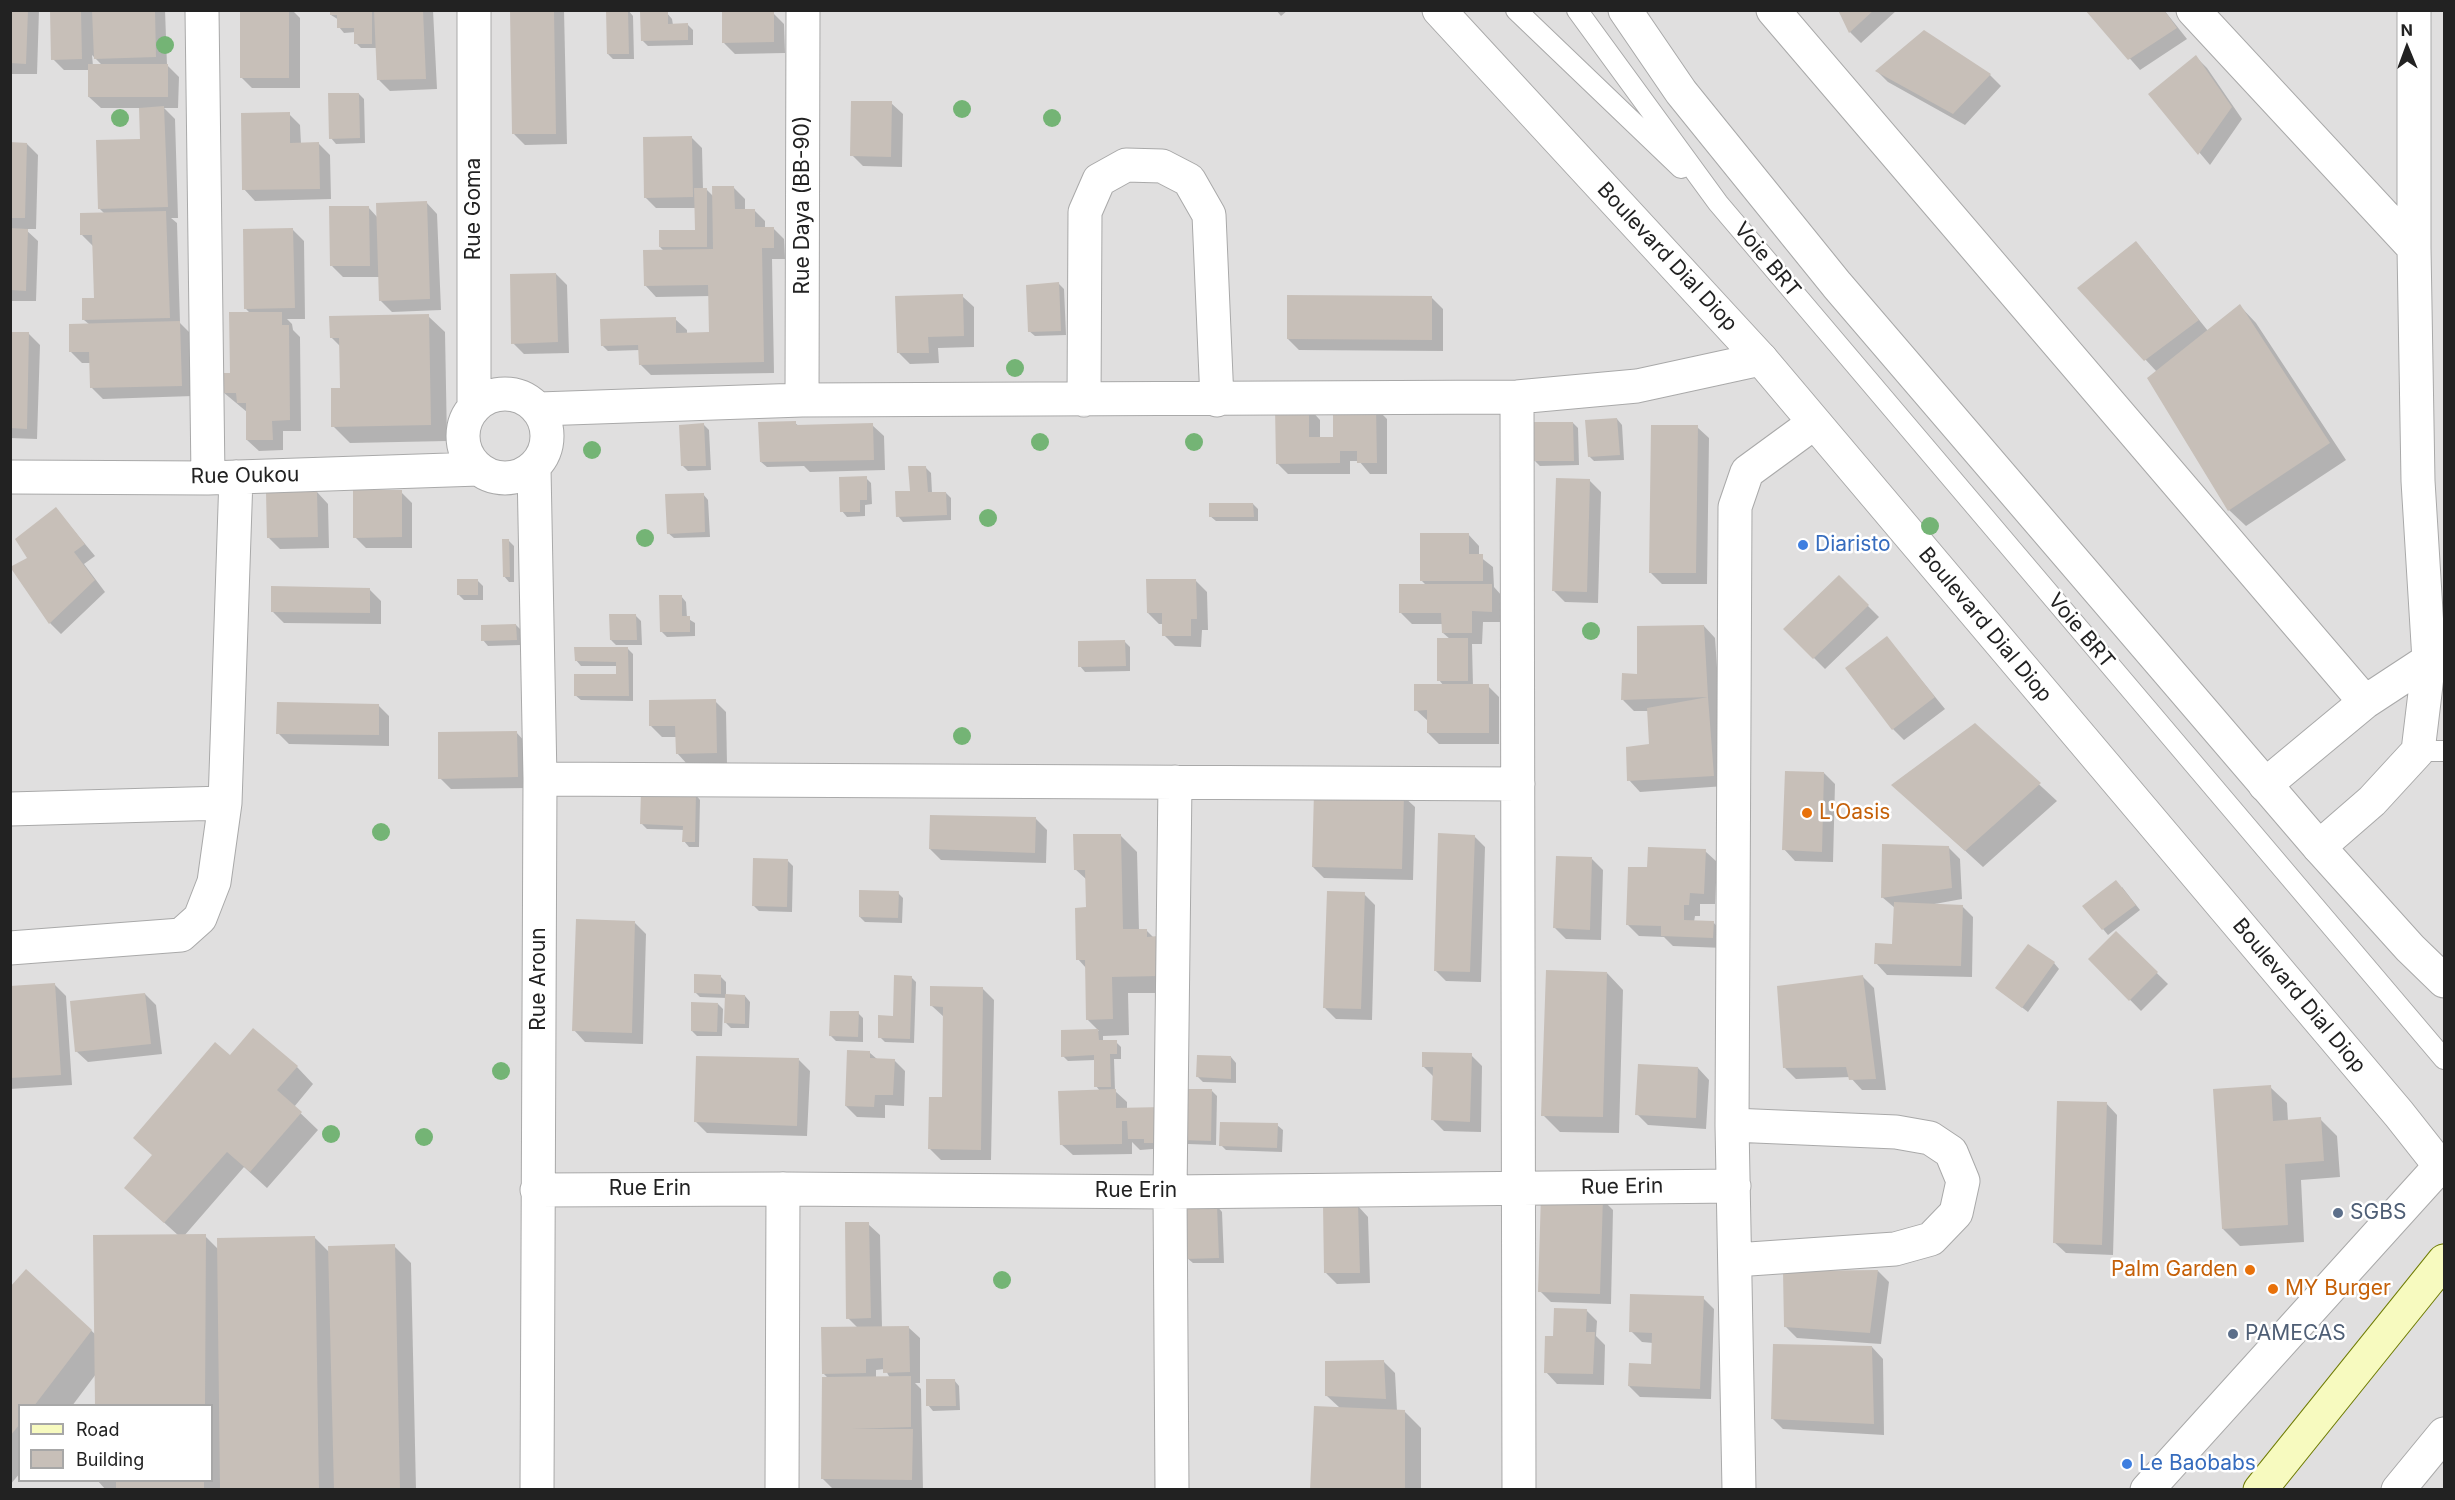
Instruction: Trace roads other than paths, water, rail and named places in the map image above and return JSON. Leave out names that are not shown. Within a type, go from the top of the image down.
[{"type":"main road","points":[[2260,1490],[2445,1261]]},
{"type":"street","points":[[10,948],[181,935],[200,918],[214,882],[228,765],[222,478],[202,10]]},
{"type":"street","name":"Rue Goma","points":[[474,10],[474,407]]},
{"type":"street","name":"Rue Daya (BB-90)","points":[[802,400],[803,10]]},
{"type":"street","name":"Boulevard Dial Diop","points":[[1439,10],[1761,359],[2443,1168]]},
{"type":"street","points":[[1625,10],[1681,93],[1837,285],[2319,847],[2410,948],[2445,981]]},
{"type":"street","points":[[1773,10],[2365,702]]},
{"type":"street","points":[[2193,10],[2414,248]]},
{"type":"street","points":[[2319,847],[2431,751],[2437,660],[2418,481],[2414,248],[2414,10]]},
{"type":"street","points":[[1084,400],[1085,212],[1099,180],[1126,165],[1162,166],[1189,180],[1209,215],[1217,400]]},
{"type":"street","points":[[538,409],[802,400],[1517,397],[1637,386],[1761,359]]},
{"type":"street","points":[[507,393],[525,398],[538,409],[546,424],[548,439],[544,455],[534,468],[524,475],[512,478],[489,475],[479,470],[470,459],[464,446],[463,432],[474,407],[489,397],[507,393]]},
{"type":"street","points":[[1517,397],[1519,1490]]},
{"type":"street","points":[[1739,1490],[1732,1125],[1735,507],[1747,472],[1814,423]]},
{"type":"street","name":"Rue Aroun","points":[[534,468],[540,779],[537,1490]]},
{"type":"street","name":"Rue Oukou","points":[[10,477],[222,478],[479,470]]},
{"type":"street","points":[[2265,785],[2365,702],[2437,660]]},
{"type":"street","points":[[540,779],[1518,784]]},
{"type":"street","points":[[1172,1490],[1170,1192],[1175,782]]},
{"type":"street","points":[[10,809],[225,802]]},
{"type":"street","points":[[1732,1125],[1896,1132],[1930,1138],[1950,1152],[1963,1181],[1956,1213],[1931,1239],[1894,1249],[1735,1260]]},
{"type":"street","points":[[2147,1490],[2443,1168]]},
{"type":"street","name":"Rue Erin","points":[[537,1190],[1170,1192],[1734,1186]]},
{"type":"street","points":[[782,1490],[783,1189]]},
{"type":"street","points":[[2398,1490],[2445,1434]]},
{"type":"lane","name":"Voie BRT","points":[[1516,10],[1718,203]]},
{"type":"lane","name":"Voie BRT","points":[[1577,10],[1718,203],[2445,1059]]},
{"type":"place","name":"Diaristo","points":[[1803,545]]},
{"type":"place","name":"L'Oasis","points":[[1807,813]]},
{"type":"place","name":"SGBS","points":[[2338,1213]]},
{"type":"place","name":"Palm Garden","points":[[2250,1270]]},
{"type":"place","name":"MY Burger","points":[[2273,1289]]},
{"type":"place","name":"PAMECAS","points":[[2233,1334]]},
{"type":"place","name":"Le Baobabs","points":[[2127,1464]]}]
